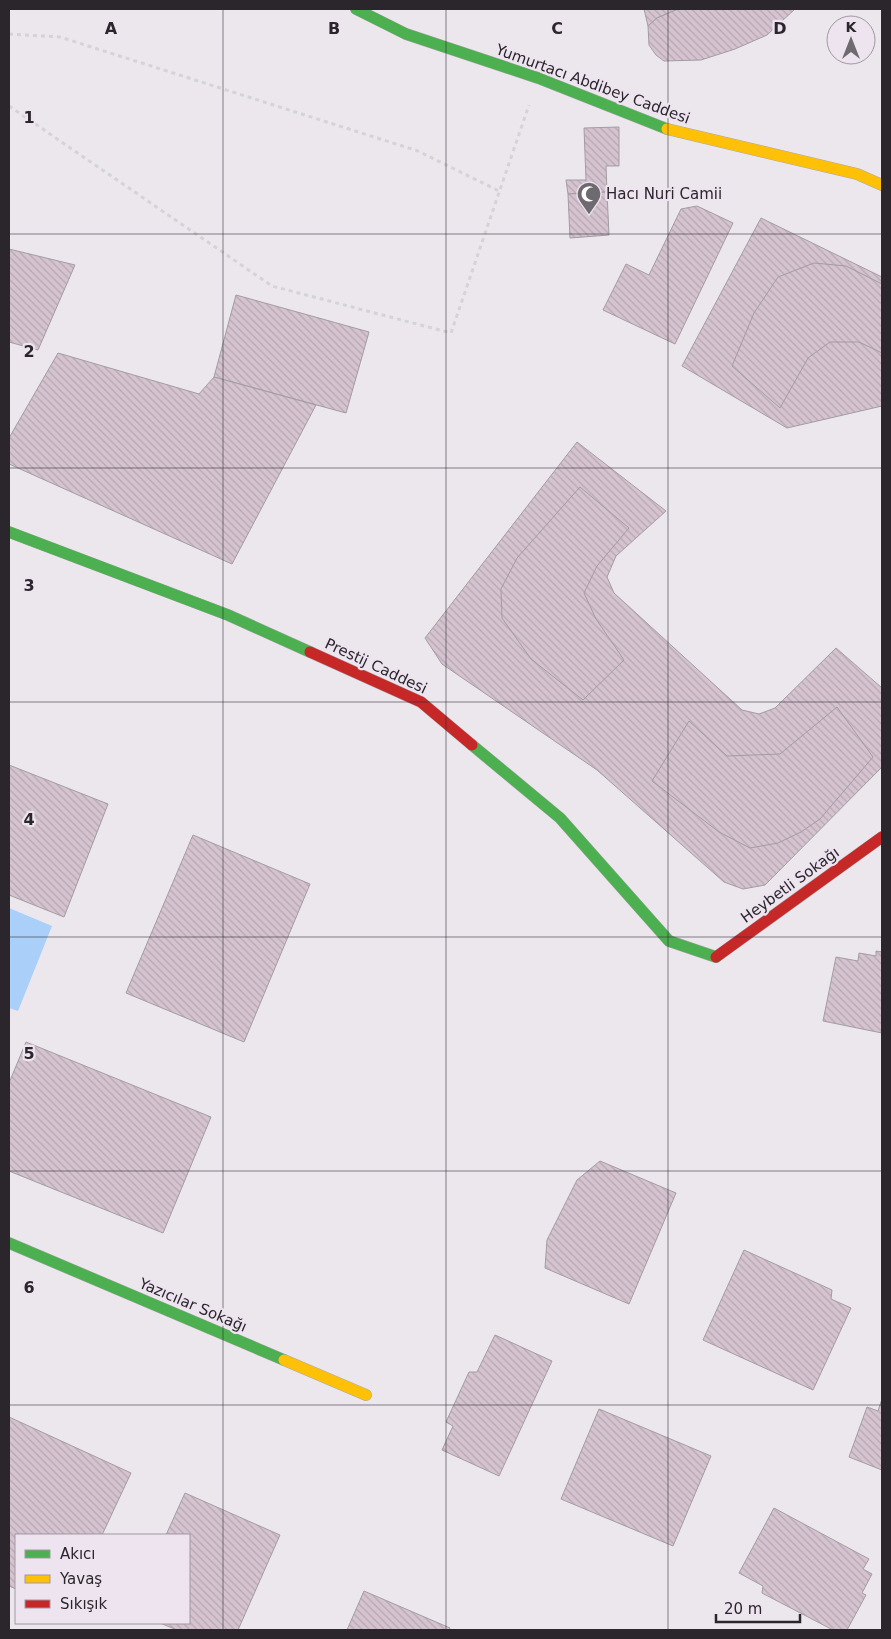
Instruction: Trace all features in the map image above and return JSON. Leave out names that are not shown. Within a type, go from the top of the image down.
[{"type":"street","name":"Yumurtacı Abdibey Caddesi","points":[[356,9],[406,34],[538,78],[678,133],[857,174],[882,185]]},
{"type":"street","name":"Prestij Caddesi","points":[[9,532],[228,615],[421,702],[560,818],[669,941],[715,958]]},
{"type":"street","name":"Heybetli Sokağı","points":[[715,958],[882,837]]},
{"type":"street","name":"Yazıcılar Sokağı","points":[[9,1243],[366,1395]]},
{"type":"path","points":[[9,34],[60,37],[418,151],[499,191]]},
{"type":"path","points":[[9,106],[272,286],[450,333],[538,78]]},
{"type":"water","points":[[9,908],[52,926],[18,1011],[9,1008]]},
{"type":"building","points":[[644,9],[678,9],[657,18],[648,26]]},
{"type":"building","points":[[678,9],[795,9],[767,35],[735,49],[701,60],[664,61],[656,55],[649,45],[648,26],[657,18]]},
{"type":"building","points":[[619,127],[619,166],[606,166],[607,192],[568,194],[566,180],[586,180],[584,128]]},
{"type":"building","name":"Hacı Nuri Camii","points":[[607,192],[609,235],[570,238],[568,194]]},
{"type":"building","points":[[697,206],[733,223],[675,344],[603,310],[626,264],[649,275],[681,209]]},
{"type":"building","points":[[761,218],[882,277],[882,406],[787,428],[682,366]]},
{"type":"building","points":[[9,249],[75,265],[38,350],[9,342]]},
{"type":"building","points":[[814,263],[846,266],[882,284],[882,353],[859,342],[830,342],[808,358],[780,408],[732,366],[754,313],[778,277]]},
{"type":"building","points":[[236,295],[369,332],[346,413],[214,377]]},
{"type":"building","points":[[58,353],[199,394],[214,377],[316,405],[232,564],[9,464],[9,438]]},
{"type":"building","points":[[577,442],[666,511],[616,556],[607,577],[614,593],[742,710],[759,714],[775,708],[836,648],[882,688],[882,767],[765,885],[743,889],[724,882],[597,770],[442,664],[425,638]]},
{"type":"building","points":[[580,487],[629,528],[597,566],[584,593],[596,619],[624,660],[583,700],[531,659],[502,618],[501,589],[517,558]]},
{"type":"building","points":[[837,707],[873,757],[820,819],[801,832],[778,843],[750,848],[719,832],[652,781],[689,721],[727,756],[780,754]]},
{"type":"building","points":[[9,765],[108,804],[64,917],[9,895]]},
{"type":"building","points":[[193,835],[310,884],[244,1042],[126,993]]},
{"type":"building","points":[[876,951],[882,952],[882,1033],[823,1021],[836,957],[858,961],[859,953],[876,956]]},
{"type":"building","points":[[26,1042],[211,1117],[163,1233],[9,1171],[9,1083]]},
{"type":"building","points":[[600,1161],[676,1193],[629,1304],[545,1268],[547,1240],[577,1180]]},
{"type":"building","points":[[744,1250],[832,1290],[831,1299],[851,1308],[813,1390],[703,1340]]},
{"type":"building","points":[[495,1335],[552,1361],[499,1476],[442,1450],[453,1426],[446,1422],[469,1372],[477,1372]]},
{"type":"building","points":[[882,1399],[882,1470],[849,1457],[867,1407],[878,1411]]},
{"type":"building","points":[[599,1409],[711,1456],[673,1546],[561,1499]]},
{"type":"building","points":[[9,1417],[131,1473],[102,1534],[15,1534],[15,1589],[9,1586]]},
{"type":"building","points":[[185,1493],[280,1535],[238,1630],[177,1630],[162,1624],[190,1624],[190,1534],[166,1534]]},
{"type":"building","points":[[774,1508],[869,1559],[863,1569],[872,1574],[862,1593],[866,1595],[847,1630],[833,1630],[762,1593],[763,1586],[739,1573]]},
{"type":"building","points":[[364,1591],[450,1628],[449,1630],[347,1630]]},
{"type":"traffic: fast","points":[[356,9],[406,34],[538,78],[667,129]]},
{"type":"traffic: fast","points":[[9,532],[228,615],[310,652]]},
{"type":"traffic: fast","points":[[472,745],[560,818],[669,941],[716,957]]},
{"type":"traffic: fast","points":[[9,1243],[284,1360]]},
{"type":"traffic: slow","points":[[667,129],[857,174],[882,185]]},
{"type":"traffic: slow","points":[[284,1360],[366,1395]]},
{"type":"traffic: jam","points":[[310,652],[421,702],[472,745]]},
{"type":"traffic: jam","points":[[716,957],[882,837]]},
{"type":"place","name":"Hacı Nuri Camii","points":[[589,215]]}]
